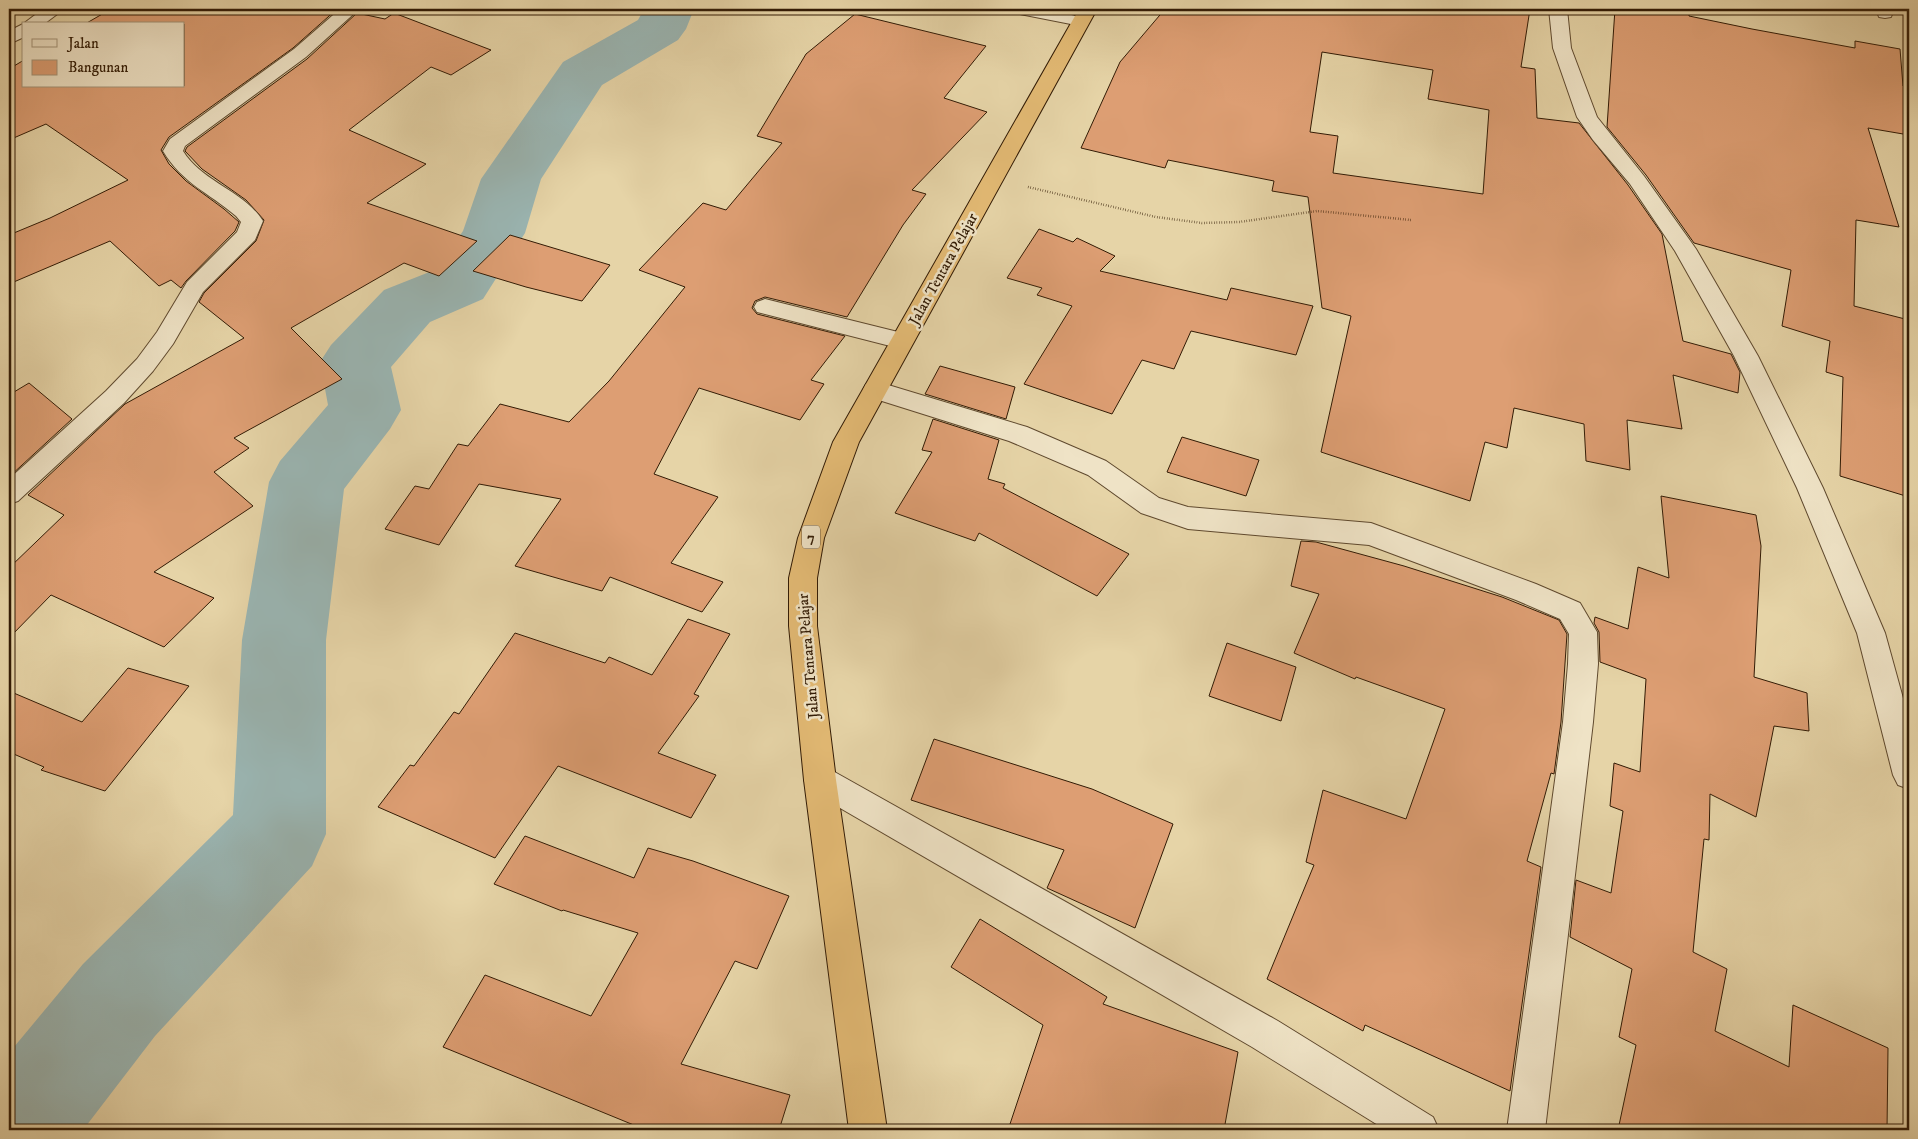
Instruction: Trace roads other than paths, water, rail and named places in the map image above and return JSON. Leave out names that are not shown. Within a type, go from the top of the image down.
[{"type":"highway","name":"Jalan Tentara Pelajar","points":[[868,1130],[820,780],[803,626],[802,578],[811,538],[846,442],[1085,15]]},
{"type":"street","points":[[35,22],[55,9]]},
{"type":"street","points":[[9,494],[115,397],[145,366],[165,338],[195,287],[247,234],[252,221],[246,212],[195,178],[177,158],[173,150],[177,143],[300,53],[350,9]]},
{"type":"street","points":[[1558,9],[1562,48],[1587,117],[1600,136],[1637,180],[1685,249],[1746,356],[1810,488],[1871,633],[1909,775]]},
{"type":"street","points":[[9,39],[22,30]]},
{"type":"street","points":[[765,307],[902,341]]},
{"type":"street","points":[[875,390],[1018,434],[1097,468],[1150,506],[1188,518],[1371,534],[1526,592],[1570,611],[1583,632],[1583,664],[1578,722],[1526,1130]]},
{"type":"street","points":[[820,780],[1264,1034],[1420,1130]]},
{"type":"lane","points":[[1020,9],[1085,15]]},
{"type":"waterway","points":[[15,1130],[119,1000],[279,834],[284,640],[307,482],[365,410],[355,362],[407,306],[460,284],[494,233],[511,179],[582,74],[660,29],[669,9]]}]
